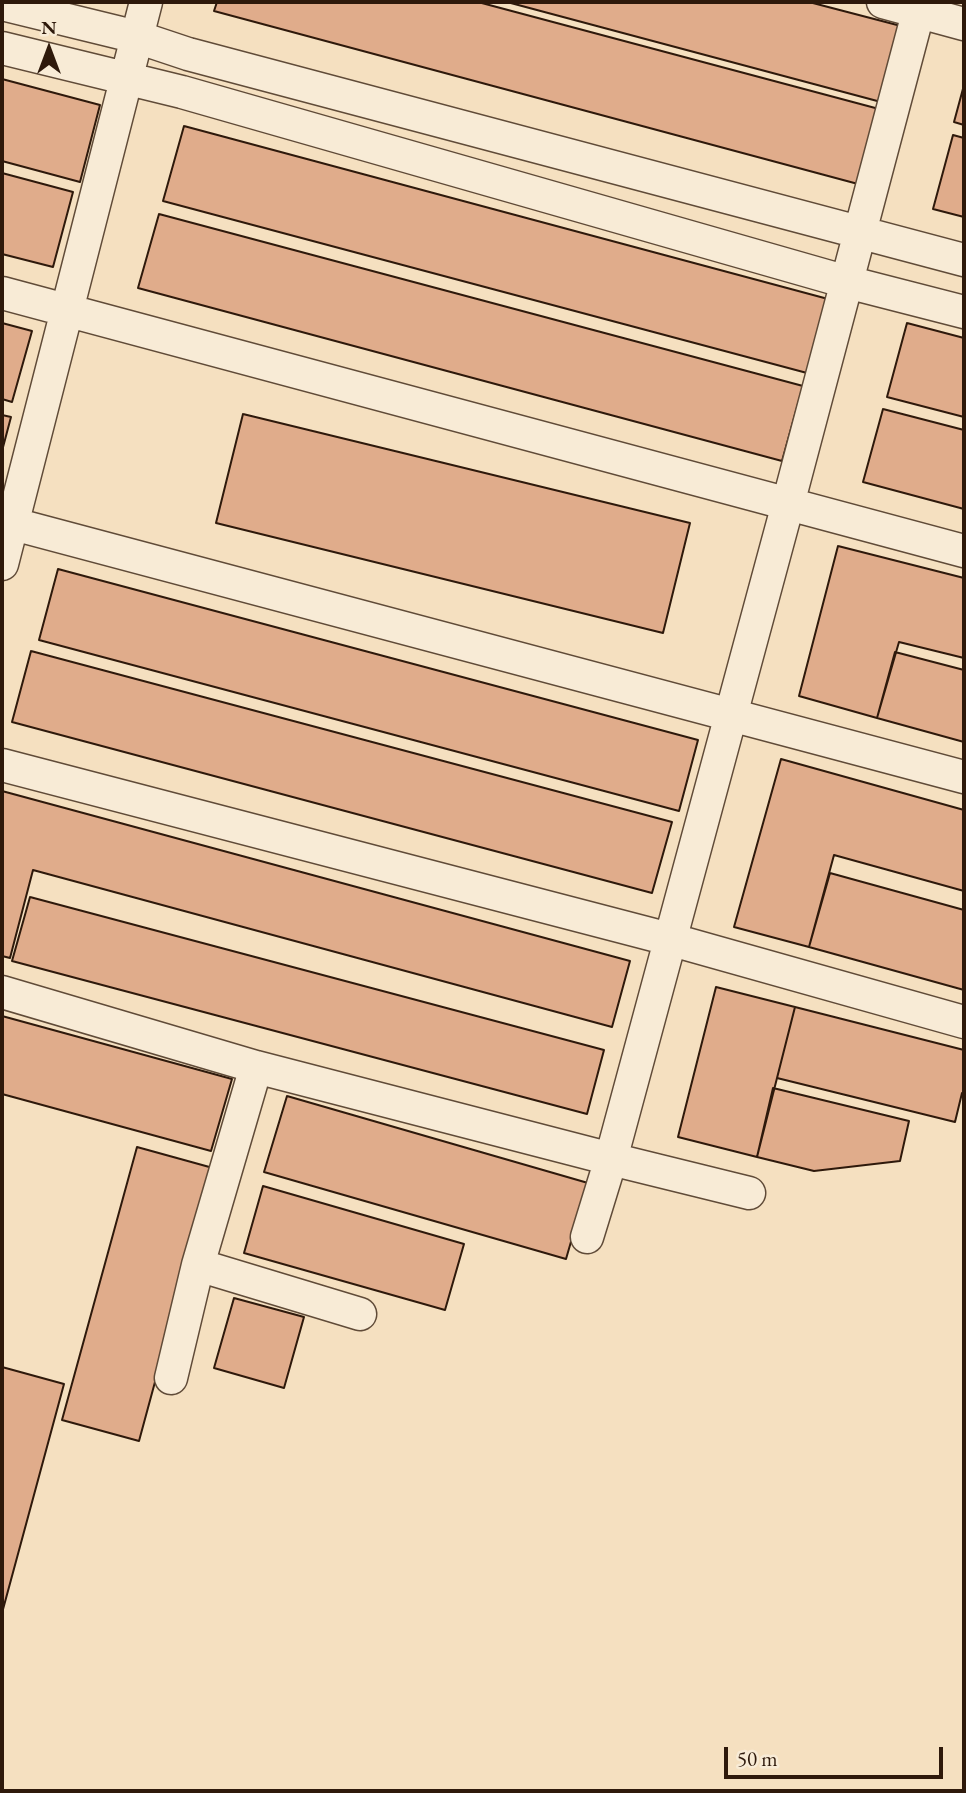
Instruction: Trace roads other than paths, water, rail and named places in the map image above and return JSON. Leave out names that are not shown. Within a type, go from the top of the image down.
[{"type":"street","points":[[2,564],[7,522],[69,311],[146,2]]},
{"type":"street","points":[[883,2],[920,7],[964,24]]},
{"type":"street","points":[[2,4],[137,37],[188,54],[964,260]]},
{"type":"street","points":[[587,1237],[611,1159],[920,7]]},
{"type":"street","points":[[2,48],[182,92],[847,282],[964,312]]},
{"type":"street","points":[[2,293],[964,551]]},
{"type":"street","points":[[7,522],[964,777]]},
{"type":"street","points":[[2,765],[669,939],[964,1022]]},
{"type":"street","points":[[2,992],[256,1067],[749,1193]]},
{"type":"street","points":[[171,1378],[198,1265],[256,1067]]},
{"type":"street","points":[[198,1265],[360,1314]]}]
